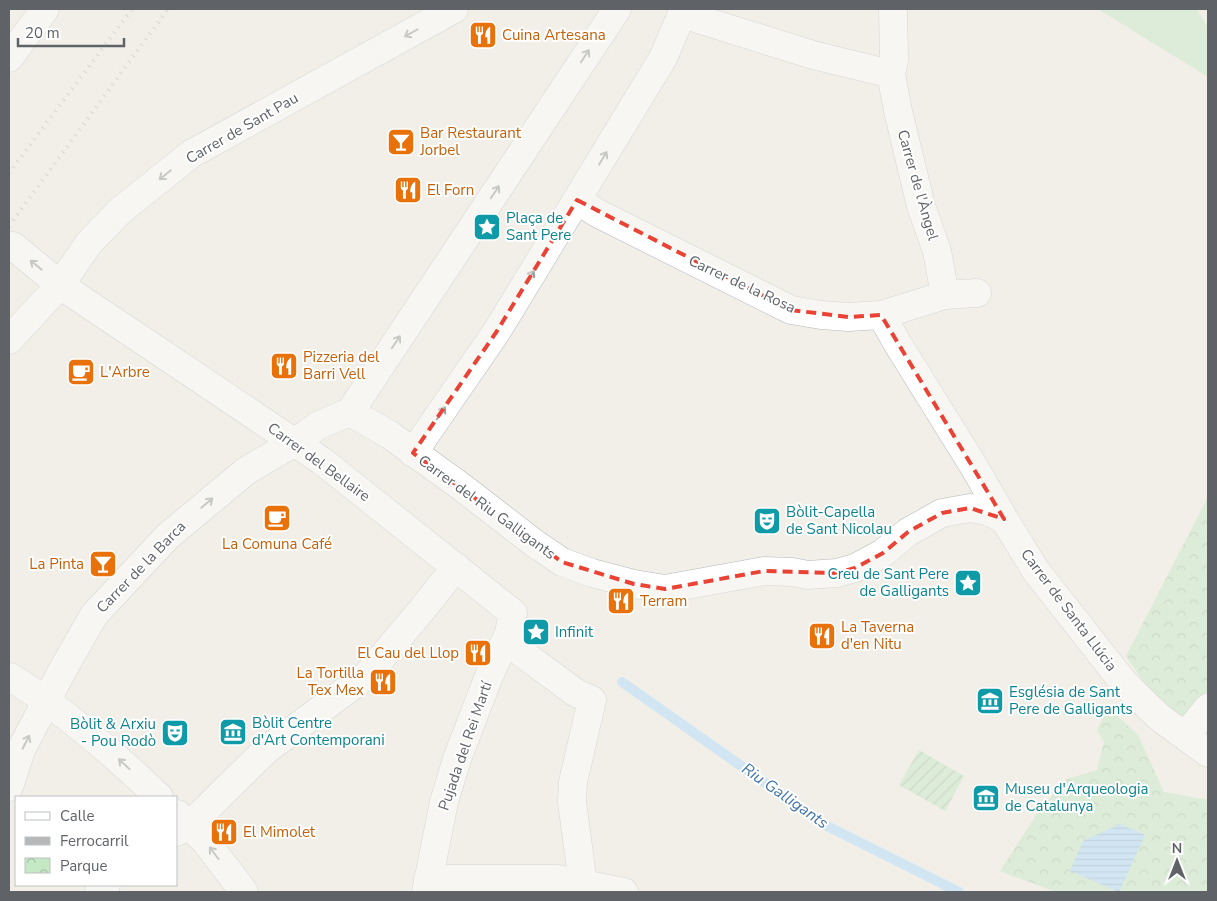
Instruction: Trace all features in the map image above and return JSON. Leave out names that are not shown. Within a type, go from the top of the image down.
[{"type":"street","points":[[9,58],[45,9]]},
{"type":"street","name":"Carrer de Sant Pau","points":[[9,340],[60,285],[89,243],[120,211],[192,154],[454,9]]},
{"type":"street","points":[[295,442],[319,425],[350,412],[617,9]]},
{"type":"street","name":"Carrer de l'Àngel","points":[[893,9],[894,60],[891,74],[900,121],[921,206],[937,251],[945,295]]},
{"type":"street","points":[[413,453],[497,331],[577,200],[663,58],[683,10],[698,19],[813,55],[891,74]]},
{"type":"street","name":"Carrer de la Rosa","points":[[577,200],[598,213],[791,310],[848,317],[881,315],[945,295],[977,293]]},
{"type":"street","name":"Carrer del Bellaire","points":[[13,246],[60,285],[322,461],[513,613],[509,633]]},
{"type":"street","name":"Carrer de Santa Llúcia","points":[[881,315],[1036,571],[1124,683],[1159,717],[1208,753]]},
{"type":"street","name":"Carrer del Riu Galligants","points":[[350,412],[390,435],[562,562],[592,573],[634,584],[665,588],[764,571],[792,572],[808,575],[837,573],[854,568],[883,553],[908,532],[942,513],[970,508],[987,511],[1004,519]]},
{"type":"street","name":"Carrer de la Barca","points":[[15,789],[22,750],[94,615],[161,543],[246,471],[295,442]]},
{"type":"street","points":[[244,892],[206,842],[181,823],[266,750],[367,675],[456,567]]},
{"type":"street","points":[[509,633],[515,648],[576,693],[592,700],[573,782],[572,802],[583,884]]},
{"type":"street","name":"Pujada del Rei Martí","points":[[427,886],[444,802],[457,759],[489,676],[509,633]]},
{"type":"street","points":[[10,677],[40,696],[107,748],[158,796]]},
{"type":"street","points":[[1185,736],[1208,708]]},
{"type":"street","points":[[427,886],[557,880],[624,892]]},
{"type":"highlighted area","points":[[577,200],[791,310],[848,317],[881,315],[1004,519],[970,508],[942,513],[908,532],[883,553],[855,568],[837,573],[764,571],[665,589],[634,584],[562,562],[413,453],[497,331]]},
{"type":"green space","points":[[1098,9],[1197,9],[1208,28],[1208,77]]},
{"type":"green space","points":[[1208,497],[1208,690],[1183,723],[1148,689],[1126,656]]},
{"type":"green space","points":[[1108,707],[1138,735],[1164,792],[1208,800],[1208,892],[1056,892],[1000,871],[1040,809],[1067,779],[1097,770],[1104,742],[1097,730]]},
{"type":"green space","points":[[919,750],[964,776],[945,811],[899,785]]},
{"type":"water","points":[[1120,824],[1145,835],[1119,892],[1070,871],[1083,841]]},
{"type":"waterway","name":"Riu Galligants","points":[[622,682],[825,825],[959,892]]},
{"type":"railway","points":[[9,173],[132,9]]},
{"type":"railway","points":[[9,226],[168,9]]},
{"type":"place","name":"Cuina Artesana","points":[[483,35]]},
{"type":"place","name":"Bar Restaurant Jorbel","points":[[401,142]]},
{"type":"place","name":"El Forn","points":[[408,190]]},
{"type":"place","name":"Plaça de Sant Pere","points":[[487,227]]},
{"type":"place","name":"Pizzeria del Barri Vell","points":[[284,366]]},
{"type":"place","name":"L'Arbre","points":[[81,372]]},
{"type":"place","name":"La Comuna Café","points":[[277,518]]},
{"type":"place","name":"Bòlit-Capella de Sant Nicolau","points":[[767,521]]},
{"type":"place","name":"La Pinta","points":[[103,564]]},
{"type":"place","name":"Creu de Sant Pere de Galligants","points":[[968,583]]},
{"type":"place","name":"Terram","points":[[621,601]]},
{"type":"place","name":"Infinit","points":[[536,632]]},
{"type":"place","name":"La Taverna d'en Nitu","points":[[822,636]]},
{"type":"place","name":"El Cau del Llop","points":[[478,653]]},
{"type":"place","name":"La Tortilla Tex Mex","points":[[383,682]]},
{"type":"place","name":"Església de Sant Pere de Galligants","points":[[990,701]]},
{"type":"place","name":"Bòlit Centre d'Art Contemporani","points":[[233,732]]},
{"type":"place","name":"Bòlit & Arxiu - Pou Rodò","points":[[175,733]]},
{"type":"place","name":"Museu d'Arqueologia de Catalunya","points":[[986,798]]},
{"type":"place","name":"El Mimolet","points":[[224,832]]}]
